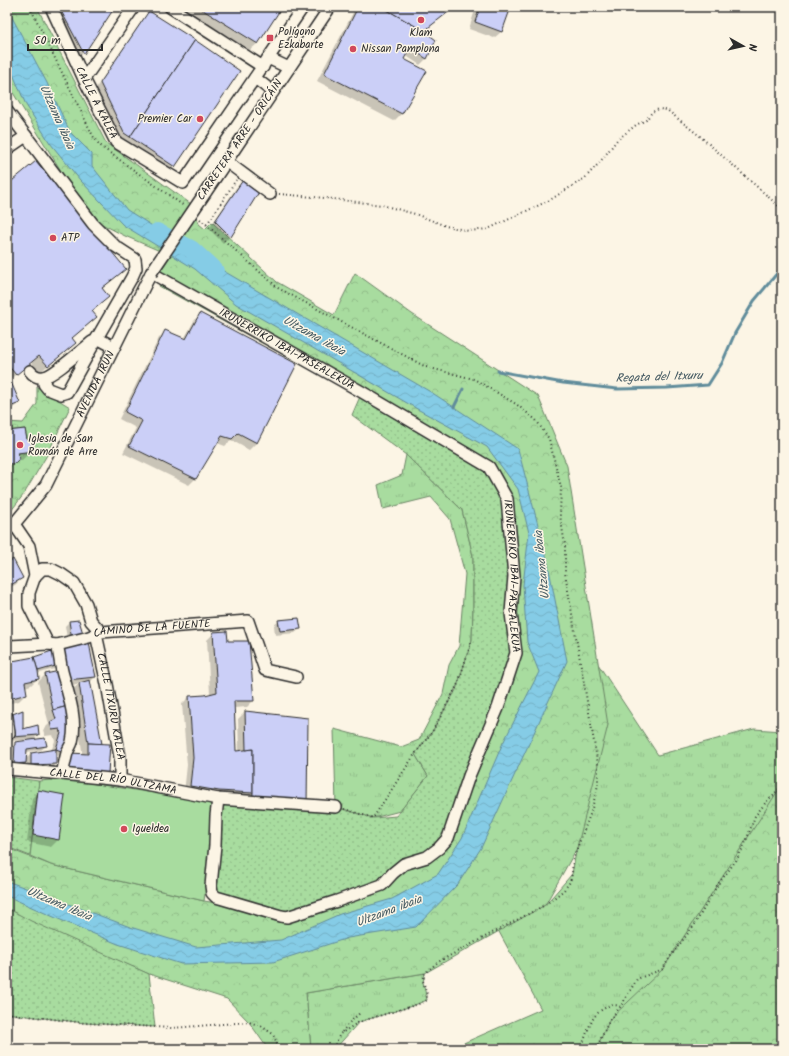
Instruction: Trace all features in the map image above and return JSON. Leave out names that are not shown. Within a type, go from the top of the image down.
[{"type":"street","name":"CALLE A KALEA","points":[[51,7],[84,79],[116,142],[183,183],[255,78]]},
{"type":"street","points":[[84,79],[134,7]]},
{"type":"street","points":[[170,7],[265,62],[289,68]]},
{"type":"street","points":[[273,92],[255,78],[303,7]]},
{"type":"street","name":"CARRETERA ARRE - ORICÁIN","points":[[154,275],[205,193],[330,7]]},
{"type":"street","points":[[7,110],[93,224],[115,246],[135,260],[136,268],[132,277],[67,392],[61,394],[48,389],[44,384],[45,377]]},
{"type":"street","points":[[7,149],[26,136]]},
{"type":"street","points":[[227,162],[270,194]]},
{"type":"street","name":"AVENIDA IRUN","points":[[10,527],[46,484],[114,347],[154,275]]},
{"type":"street","name":"IRUÑERRIKO IBAI-PASEALEKUA","points":[[154,275],[362,392],[489,467],[507,499],[514,576],[511,613],[516,653],[498,708],[469,776],[448,838],[439,848],[427,857],[404,864],[382,885],[287,917],[276,915],[216,897],[212,893],[211,886],[218,798]]},
{"type":"street","points":[[97,338],[114,347]]},
{"type":"street","points":[[30,372],[33,375],[45,377],[58,369],[97,338]]},
{"type":"street","points":[[10,527],[29,546],[35,576]]},
{"type":"street","points":[[62,774],[67,753],[72,742],[73,727],[71,704],[63,676],[60,653],[29,606],[29,593],[35,576],[42,569],[51,569],[61,574],[74,584],[86,604],[91,622],[98,633]]},
{"type":"street","name":"CAMINO DE LA FUENTE","points":[[8,646],[53,644],[98,633],[248,621],[265,670],[296,677]]},
{"type":"street","name":"CALLE ITXURU KALEA","points":[[98,633],[120,757],[120,780]]},
{"type":"street","points":[[7,717],[9,733],[7,734]]},
{"type":"street","name":"CALLE DEL RÍO ULTZAMA","points":[[7,769],[120,780],[218,798],[336,807]]},
{"type":"path","points":[[270,194],[325,198],[382,206],[415,214],[446,226],[469,232],[488,229],[550,200],[585,178],[617,140],[636,125],[646,120],[652,112],[659,109],[667,110],[701,137],[782,209]]},
{"type":"path","points":[[235,175],[236,180],[207,224],[278,288],[426,368],[474,379],[516,404],[536,420],[549,439],[561,487],[560,515],[564,545],[565,573],[598,765],[598,785],[592,812],[573,860],[570,882],[564,890],[545,905],[438,962],[425,972],[423,982],[427,994],[427,1000],[422,1003],[359,1022],[340,1034]]},
{"type":"path","points":[[336,807],[373,818],[415,754],[432,732],[458,684],[472,640]]},
{"type":"path","points":[[596,1049],[610,1019],[621,1006],[637,979],[663,969],[670,957],[695,924],[718,884],[737,859],[745,844],[755,816],[782,786]]},
{"type":"path","points":[[581,1049],[594,1017],[602,1010],[610,1006],[621,1006]]},
{"type":"path","points":[[333,1049],[340,1034],[361,1012]]},
{"type":"path","points":[[7,1013],[85,1022],[172,1028],[249,1022],[261,1026],[273,1034],[279,1049]]},
{"type":"green space","points":[[7,7],[37,7],[106,143],[191,204],[199,224],[205,229],[212,222],[277,282],[334,315],[355,273],[412,314],[538,396],[567,466],[608,725],[577,848],[545,905],[425,973],[306,993],[311,1049],[268,1049],[249,1022],[227,999],[149,974],[7,913],[7,848],[51,865],[204,901],[260,910],[418,860],[507,499],[361,395],[311,370],[159,286],[163,279],[157,276],[170,257],[100,223],[66,179],[7,83]]},
{"type":"green space","points":[[37,387],[70,407],[47,455],[24,494],[7,516],[7,463],[16,463],[18,453],[33,450],[31,440],[27,440],[25,429],[7,431],[7,422],[23,423],[37,404]]},
{"type":"green space","points":[[362,392],[489,467],[507,499],[516,653],[448,838],[427,857],[404,864],[382,885],[304,917],[213,895],[218,799],[336,807],[373,818],[396,816],[428,776],[415,754],[432,732],[456,690],[472,640],[473,556],[462,510],[406,455],[352,415]]},
{"type":"green space","points":[[406,455],[462,510],[473,556],[472,640],[458,684],[432,732],[415,754],[428,776],[400,811],[373,818],[336,807],[334,729],[401,747],[419,740],[443,694],[449,665],[459,646],[465,574],[450,519],[431,497],[383,509],[378,485],[402,475]]},
{"type":"green space","points":[[598,664],[658,755],[754,729],[782,731],[782,786],[663,969],[597,1049],[450,1049],[541,1009],[498,930],[545,905],[572,874],[595,748]]},
{"type":"green space","points":[[7,777],[39,781],[30,856],[7,847]]},
{"type":"green space","name":"Igueldea","points":[[64,779],[212,802],[218,799],[204,901],[51,865],[30,856],[39,781]]},
{"type":"green space","points":[[781,786],[782,1049],[596,1049],[610,1019],[663,969]]},
{"type":"green space","points":[[7,908],[31,921],[149,974],[155,1027],[85,1023],[7,1013]]},
{"type":"green space","points":[[425,973],[423,982],[427,1000],[359,1022],[335,1049],[311,1049],[306,993]]},
{"type":"water","points":[[7,8],[47,83],[70,132],[92,154],[92,166],[127,210],[227,273],[434,394],[518,449],[547,559],[567,661],[481,848],[458,884],[416,927],[348,938],[273,962],[181,964],[118,944],[7,896],[7,881],[130,927],[196,947],[281,940],[340,914],[392,899],[438,874],[462,838],[502,745],[539,672],[527,642],[523,585],[529,533],[518,489],[487,447],[419,410],[236,304],[195,269],[123,225],[80,180],[50,143],[26,105],[7,60]]},
{"type":"building","points":[[59,7],[115,7],[84,54]]},
{"type":"building","points":[[198,7],[282,7],[258,44]]},
{"type":"building","points":[[358,7],[382,7],[424,31],[436,40],[427,59],[410,48],[404,59],[427,71],[402,114],[324,74]]},
{"type":"building","name":"Klam","points":[[382,7],[454,7],[424,31]]},
{"type":"building","points":[[480,7],[511,7],[502,32],[475,22]]},
{"type":"building","points":[[149,11],[195,40],[130,137],[124,133],[100,83]]},
{"type":"building","points":[[195,40],[240,71],[175,167],[130,137]]},
{"type":"building","name":"ATP","points":[[36,161],[126,269],[102,288],[109,297],[92,311],[97,317],[72,338],[76,343],[48,366],[39,356],[16,375],[7,364],[7,185]]},
{"type":"building","points":[[243,180],[259,192],[231,237],[215,221]]},
{"type":"building","points":[[200,313],[297,364],[257,443],[238,433],[232,439],[222,436],[196,479],[129,446],[142,421],[125,412],[165,330],[186,339]]},
{"type":"building","points":[[8,375],[20,403],[7,408],[7,376]]},
{"type":"building","name":"Iglesia de San Román de Arre","points":[[25,429],[27,440],[31,439],[33,451],[18,453],[19,460],[16,463],[7,463],[7,431]]},
{"type":"building","points":[[13,559],[23,578],[7,587],[7,563]]},
{"type":"building","points":[[299,618],[301,629],[280,631],[278,620]]},
{"type":"building","points":[[79,620],[84,637],[72,640],[69,621]]},
{"type":"building","points":[[227,631],[228,641],[249,641],[254,701],[234,701],[236,751],[253,749],[253,793],[219,791],[190,786],[193,758],[189,696],[205,695],[217,692],[213,632]]},
{"type":"building","points":[[89,642],[96,677],[67,680],[62,645]]},
{"type":"building","points":[[55,650],[59,665],[38,671],[34,657]]},
{"type":"building","points":[[34,657],[39,679],[25,682],[27,694],[9,699],[7,662]]},
{"type":"building","points":[[60,671],[68,706],[53,710],[45,674]]},
{"type":"building","points":[[90,680],[102,744],[88,743],[79,683]]},
{"type":"building","points":[[68,706],[70,737],[64,752],[56,749],[61,733],[60,729],[52,730],[50,722],[56,719],[53,710]]},
{"type":"building","points":[[23,710],[23,729],[38,725],[39,735],[12,737],[10,715]]},
{"type":"building","points":[[245,711],[308,718],[307,805],[252,801],[253,749],[246,750]]},
{"type":"building","points":[[45,738],[47,746],[27,749],[26,763],[14,764],[15,742]]},
{"type":"building","points":[[88,743],[110,744],[108,773],[69,770],[70,753],[88,754]]},
{"type":"building","points":[[56,749],[56,764],[31,765],[31,753]]},
{"type":"building","points":[[38,790],[65,795],[59,840],[33,835]]},
{"type":"waterway","name":"Ultzama ibaia","points":[[157,232],[191,249],[215,271]]},
{"type":"waterway","name":"Regata del Itxuru","points":[[498,371],[563,383],[617,389],[708,385],[722,363],[735,333],[754,301],[779,271],[782,270]]},
{"type":"waterway","name":"Regata del Itxuru","points":[[454,407],[463,389]]},
{"type":"place","name":"Klam","points":[[421,20]]},
{"type":"place","name":"Polígono Ezkabarte","points":[[270,38]]},
{"type":"place","name":"Nissan Pamplona","points":[[353,49]]},
{"type":"place","name":"Premier Car","points":[[200,119]]},
{"type":"place","name":"ATP","points":[[53,238]]},
{"type":"place","name":"Iglesia de San Román de Arre","points":[[20,445]]},
{"type":"place","name":"Igueldea","points":[[124,829]]}]
